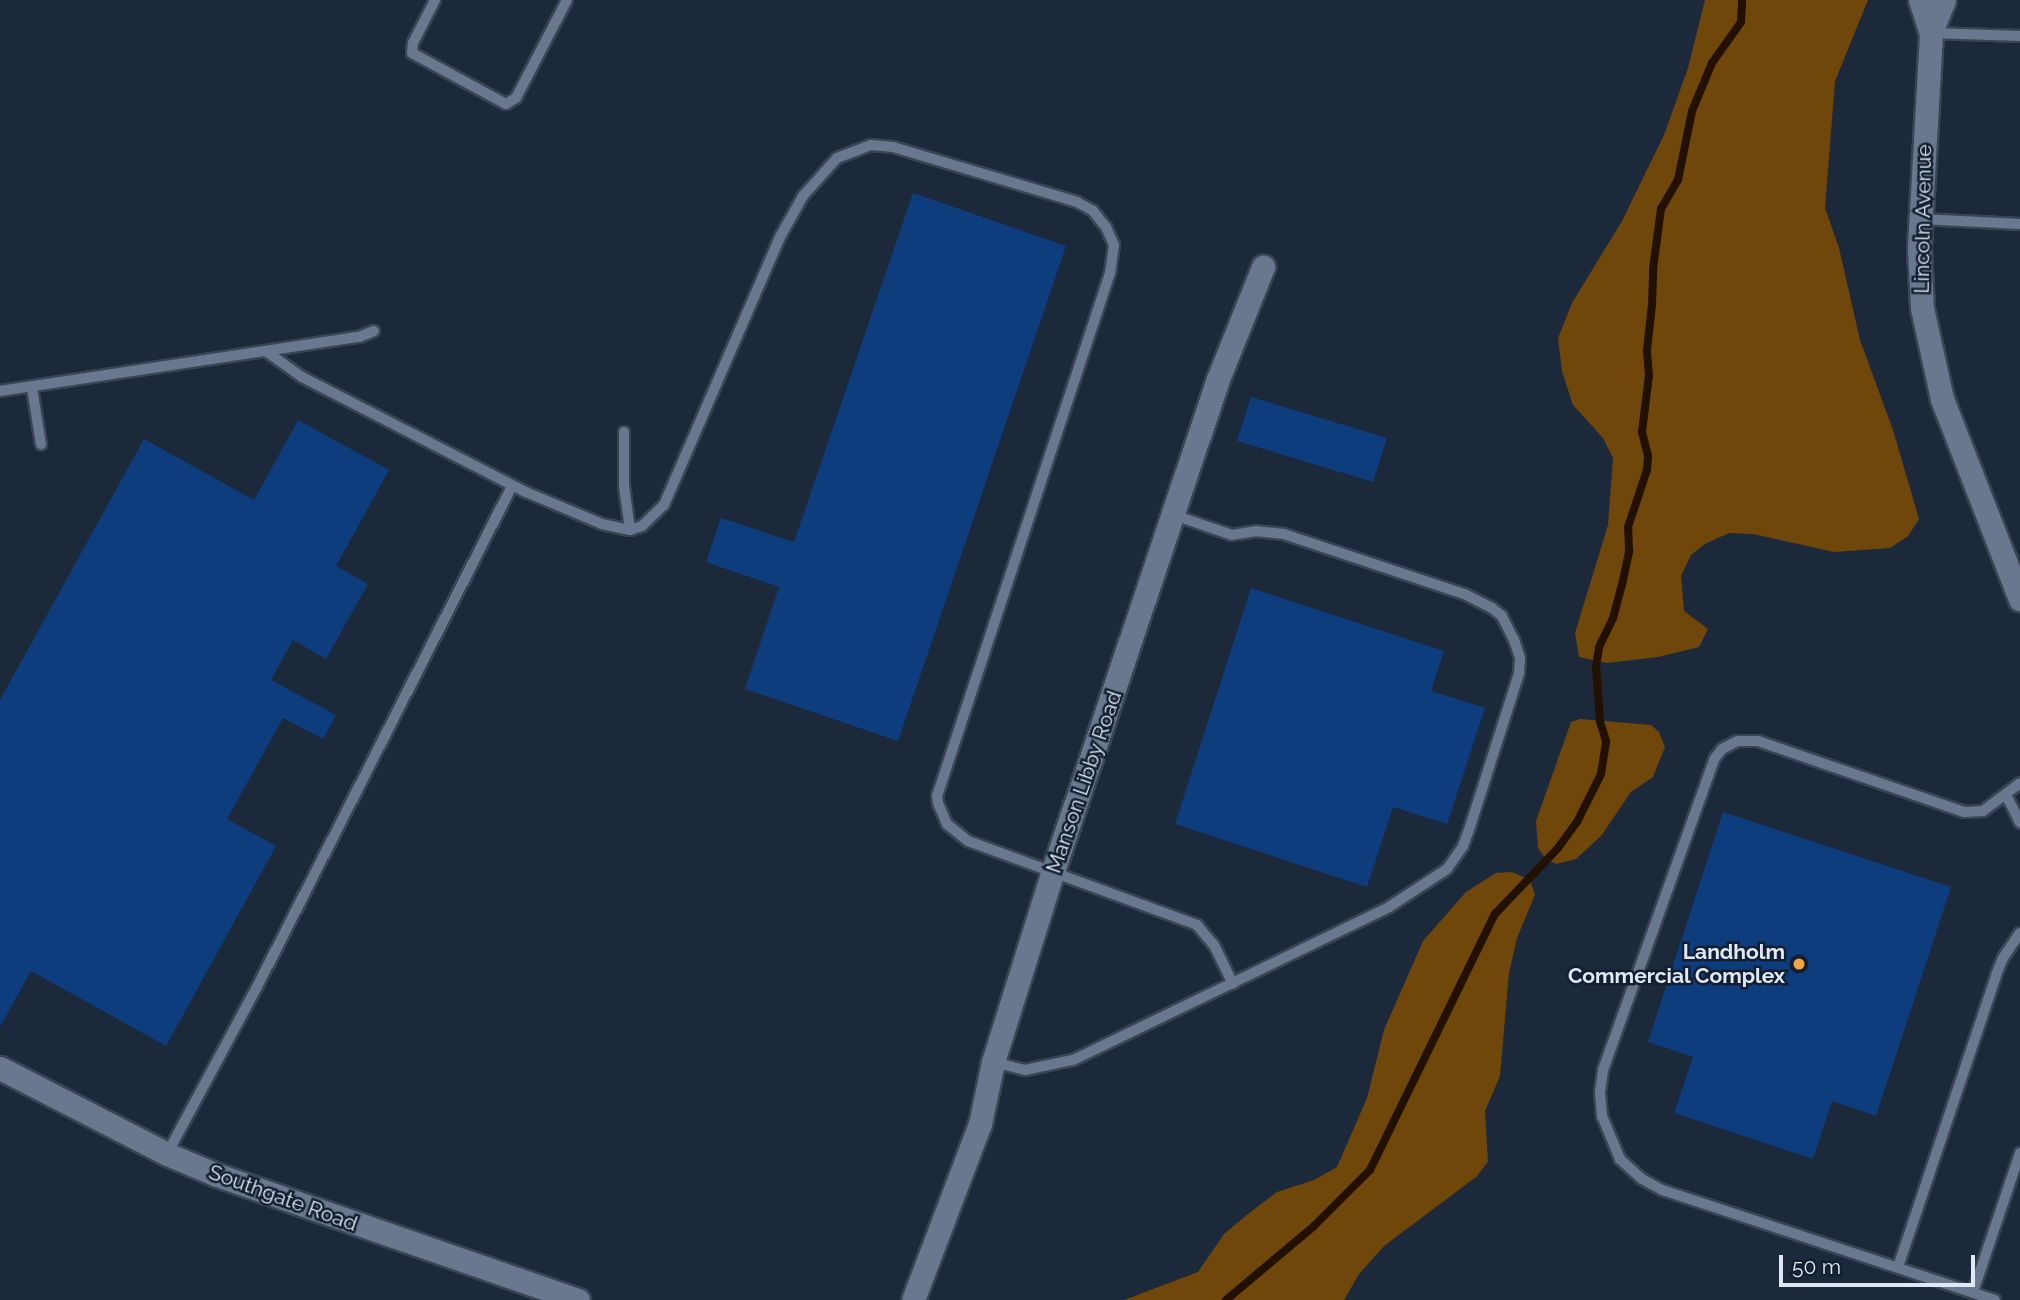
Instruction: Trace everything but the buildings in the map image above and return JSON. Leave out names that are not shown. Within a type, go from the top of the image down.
[{"type":"street","name":"Lincoln Avenue","points":[[1920,0],[1931,33]]},
{"type":"street","name":"Lincoln Avenue","points":[[1944,0],[1931,33],[1921,219],[1922,308],[1937,379],[1950,420],[2020,599]]},
{"type":"street","name":"Manson Libby Road","points":[[913,1300],[980,1124],[993,1062],[1052,874],[1218,379],[1263,267]]},
{"type":"street","name":"Southgate Road","points":[[0,1068],[166,1154],[284,1200],[578,1300]]},
{"type":"lane","points":[[435,0],[413,43],[412,53],[506,104],[516,98],[567,0]]},
{"type":"lane","points":[[1931,33],[2020,36]]},
{"type":"lane","points":[[267,352],[302,377],[512,485],[601,524],[630,530],[642,526],[664,505],[780,237],[803,196],[837,158],[871,145],[894,147],[1077,202],[1093,211],[1107,228],[1114,246],[1110,273],[937,796],[947,824],[968,841],[1196,925],[1214,944],[1233,984]]},
{"type":"lane","points":[[1921,219],[2020,224]]},
{"type":"lane","points":[[0,391],[367,336],[374,331]]},
{"type":"lane","points":[[32,388],[41,444]]},
{"type":"lane","points":[[624,432],[624,486],[630,530]]},
{"type":"lane","points":[[166,1154],[257,986],[512,485]]},
{"type":"lane","points":[[993,1062],[1025,1070],[1065,1062],[1111,1044],[1233,984],[1389,907],[1447,869],[1463,846],[1470,827],[1519,673],[1520,658],[1508,624],[1502,616],[1464,594],[1284,534],[1257,531],[1232,535],[1174,515]]},
{"type":"lane","points":[[1994,1300],[1662,1190],[1642,1179],[1620,1159],[1609,1138],[1600,1092],[1603,1070],[1715,758],[1731,743],[1758,741],[1964,812],[1983,811],[2020,783]]},
{"type":"lane","points":[[2006,795],[2020,823]]},
{"type":"lane","points":[[1898,1267],[1996,975],[2003,958],[2020,933]]},
{"type":"lane","points":[[1973,1292],[2020,1153]]},
{"type":"shaded area","points":[[1705,0],[1868,0],[1835,81],[1825,208],[1839,248],[1860,340],[1893,430],[1919,519],[1908,536],[1890,548],[1834,552],[1753,534],[1729,533],[1705,544],[1691,555],[1681,576],[1684,611],[1708,629],[1699,647],[1658,657],[1607,663],[1579,657],[1575,633],[1608,525],[1613,458],[1603,438],[1573,405],[1562,371],[1558,338],[1572,303],[1622,221],[1664,135],[1688,68]]},
{"type":"shaded area","points":[[1580,719],[1651,725],[1659,732],[1665,747],[1653,777],[1631,792],[1601,836],[1576,859],[1556,864],[1547,860],[1538,848],[1536,821],[1571,722]]},
{"type":"shaded area","points":[[1512,872],[1530,880],[1535,895],[1517,938],[1509,973],[1500,1076],[1485,1111],[1488,1162],[1476,1177],[1384,1246],[1359,1274],[1344,1300],[1124,1300],[1198,1272],[1224,1234],[1277,1192],[1314,1180],[1337,1167],[1367,1098],[1384,1030],[1423,941],[1466,892],[1496,873]]},
{"type":"waterway","points":[[1226,1300],[1313,1227],[1370,1170],[1495,914],[1558,848],[1578,820],[1601,774],[1606,741],[1600,721],[1596,667],[1599,647],[1613,618],[1622,585],[1629,551],[1628,527],[1647,470],[1648,456],[1642,432],[1649,375],[1647,350],[1653,269],[1661,209],[1678,180],[1692,111],[1712,63],[1741,22],[1742,0]]},
{"type":"place","name":"Landholm Commercial Complex","points":[[1799,964]]}]
